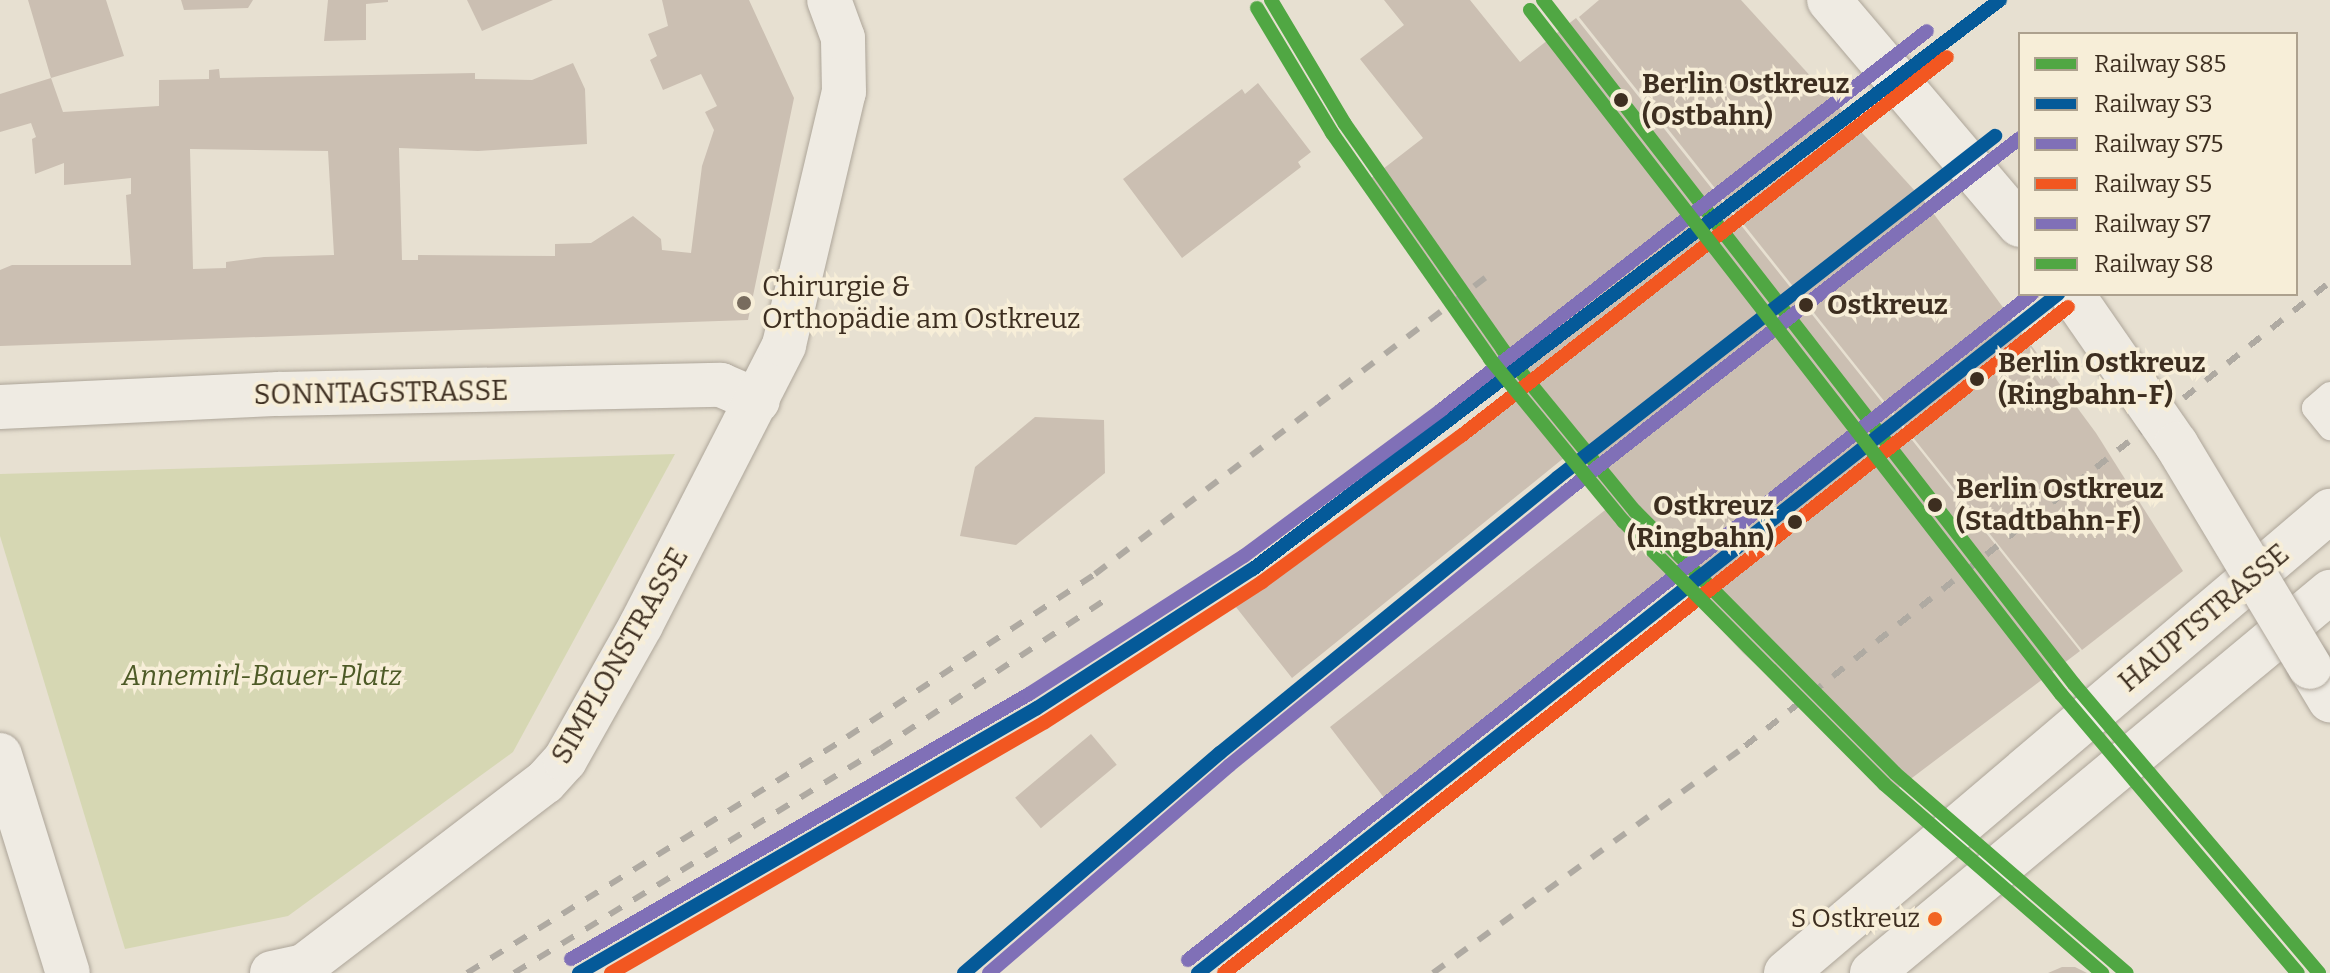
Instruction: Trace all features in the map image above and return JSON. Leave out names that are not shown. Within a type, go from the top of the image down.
[{"type":"street","name":"SIMPLONSTRASSE","points":[[272,973],[304,966],[545,782],[565,760],[758,401],[784,345],[844,92],[843,38],[829,0]]},
{"type":"street","points":[[1829,0],[2018,223]]},
{"type":"street","points":[[2073,296],[2176,444],[2320,683]]},
{"type":"street","name":"SONNTAGSTRASSE","points":[[0,407],[279,394],[721,385],[758,401]]},
{"type":"street","name":"HAUPTSTRASSE","points":[[1786,973],[2330,511]]},
{"type":"street","points":[[1872,973],[2330,592]]},
{"type":"street","points":[[0,755],[68,973]]},
{"type":"lane","points":[[2330,394],[2314,408],[2330,428]]},
{"type":"green space","name":"Annemirl-Bauer-Platz","points":[[675,454],[513,752],[288,916],[125,949],[0,536],[0,474]]},
{"type":"building","points":[[28,0],[106,0],[124,56],[51,78]]},
{"type":"building","points":[[181,0],[253,0],[248,8],[184,10]]},
{"type":"building","points":[[328,0],[388,2],[366,4],[366,40],[324,41]]},
{"type":"building","points":[[467,0],[553,0],[482,31]]},
{"type":"building","points":[[662,0],[749,0],[794,98],[748,320],[0,346],[0,270],[12,265],[131,265],[126,195],[131,194],[131,178],[64,185],[64,163],[35,174],[32,139],[36,137],[31,123],[0,132],[0,94],[51,78],[63,112],[159,106],[159,80],[209,79],[209,70],[219,69],[220,78],[475,73],[475,79],[532,80],[573,63],[585,89],[587,144],[478,151],[399,148],[402,260],[418,260],[418,255],[555,256],[555,244],[591,243],[633,216],[661,239],[662,250],[691,253],[702,166],[714,130],[705,112],[717,106],[701,74],[663,90],[650,60],[657,56],[648,34],[668,26]],"holes":[[[190,149],[328,151],[334,255],[264,257],[226,262],[226,268],[193,269]]]},
{"type":"building","points":[[1384,0],[1470,0],[1520,62],[1576,18],[2080,651],[1896,790],[1743,653],[1671,575],[1385,799],[1330,727],[1609,507],[1565,457],[1292,678],[1228,597],[1354,510],[1509,390],[1361,186],[1423,138],[1360,59],[1404,25]]},
{"type":"building","points":[[1599,0],[1741,0],[1925,202],[2096,433],[2183,571],[2082,650],[1579,17]]},
{"type":"building","points":[[1258,83],[1311,152],[1298,162],[1301,167],[1182,258],[1123,179],[1242,89],[1245,94]]},
{"type":"building","points":[[1035,417],[1104,420],[1105,473],[1016,545],[960,536],[975,467]]},
{"type":"building","points":[[1091,734],[1117,765],[1041,828],[1015,798]]},
{"type":"building","points":[[2062,967],[2075,967],[2087,973],[2048,973]]},
{"type":"railway","points":[[467,973],[847,737],[1095,574],[1486,277]]},
{"type":"railway","points":[[1433,973],[1745,746],[2330,282]]},
{"type":"railway","points":[[514,973],[880,749],[1111,596]]},
{"type":"rail line","name":"S85","points":[[1271,0],[1345,124],[1503,350],[1635,511],[1895,773],[2127,973]]},
{"type":"rail line","name":"S85","points":[[1543,0],[2074,684],[2319,973]]},
{"type":"rail line","name":"S3","points":[[579,973],[1037,708],[1253,569],[2000,0]]},
{"type":"rail line","name":"S8","points":[[1257,8],[1332,133],[1490,359],[1623,521],[1884,784],[2102,973]]},
{"type":"rail line","name":"S8","points":[[1530,10],[2061,694],[2298,973]]},
{"type":"rail line","name":"S7","points":[[571,959],[1029,694],[1244,556],[1441,410],[1927,31]]},
{"type":"rail line","name":"S5","points":[[611,973],[1045,722],[1262,582],[1461,436],[1947,57]]},
{"type":"rail line","name":"S3","points":[[964,973],[1220,753],[1557,478],[1995,136]]},
{"type":"rail line","name":"S75","points":[[989,973],[1230,765],[1567,491],[2018,140]]},
{"type":"rail line","name":"S7","points":[[1188,960],[2029,296]]},
{"type":"rail line","name":"S3","points":[[1198,973],[2055,296]]},
{"type":"rail line","name":"S5","points":[[1224,973],[2068,307]]},
{"type":"place","name":"Berlin Ostkreuz (Ostbahn)","points":[[1621,100]]},
{"type":"place","name":"Chirurgie & Orthopädie am Ostkreuz","points":[[744,303]]},
{"type":"place","name":"Ostkreuz","points":[[1806,305]]},
{"type":"place","name":"Berlin Ostkreuz (Ringbahn-F)","points":[[1977,379]]},
{"type":"place","name":"Berlin Ostkreuz (Stadtbahn-F)","points":[[1935,505]]},
{"type":"place","name":"Ostkreuz (Ringbahn)","points":[[1795,522]]},
{"type":"place","name":"S Ostkreuz","points":[[1935,919]]}]
